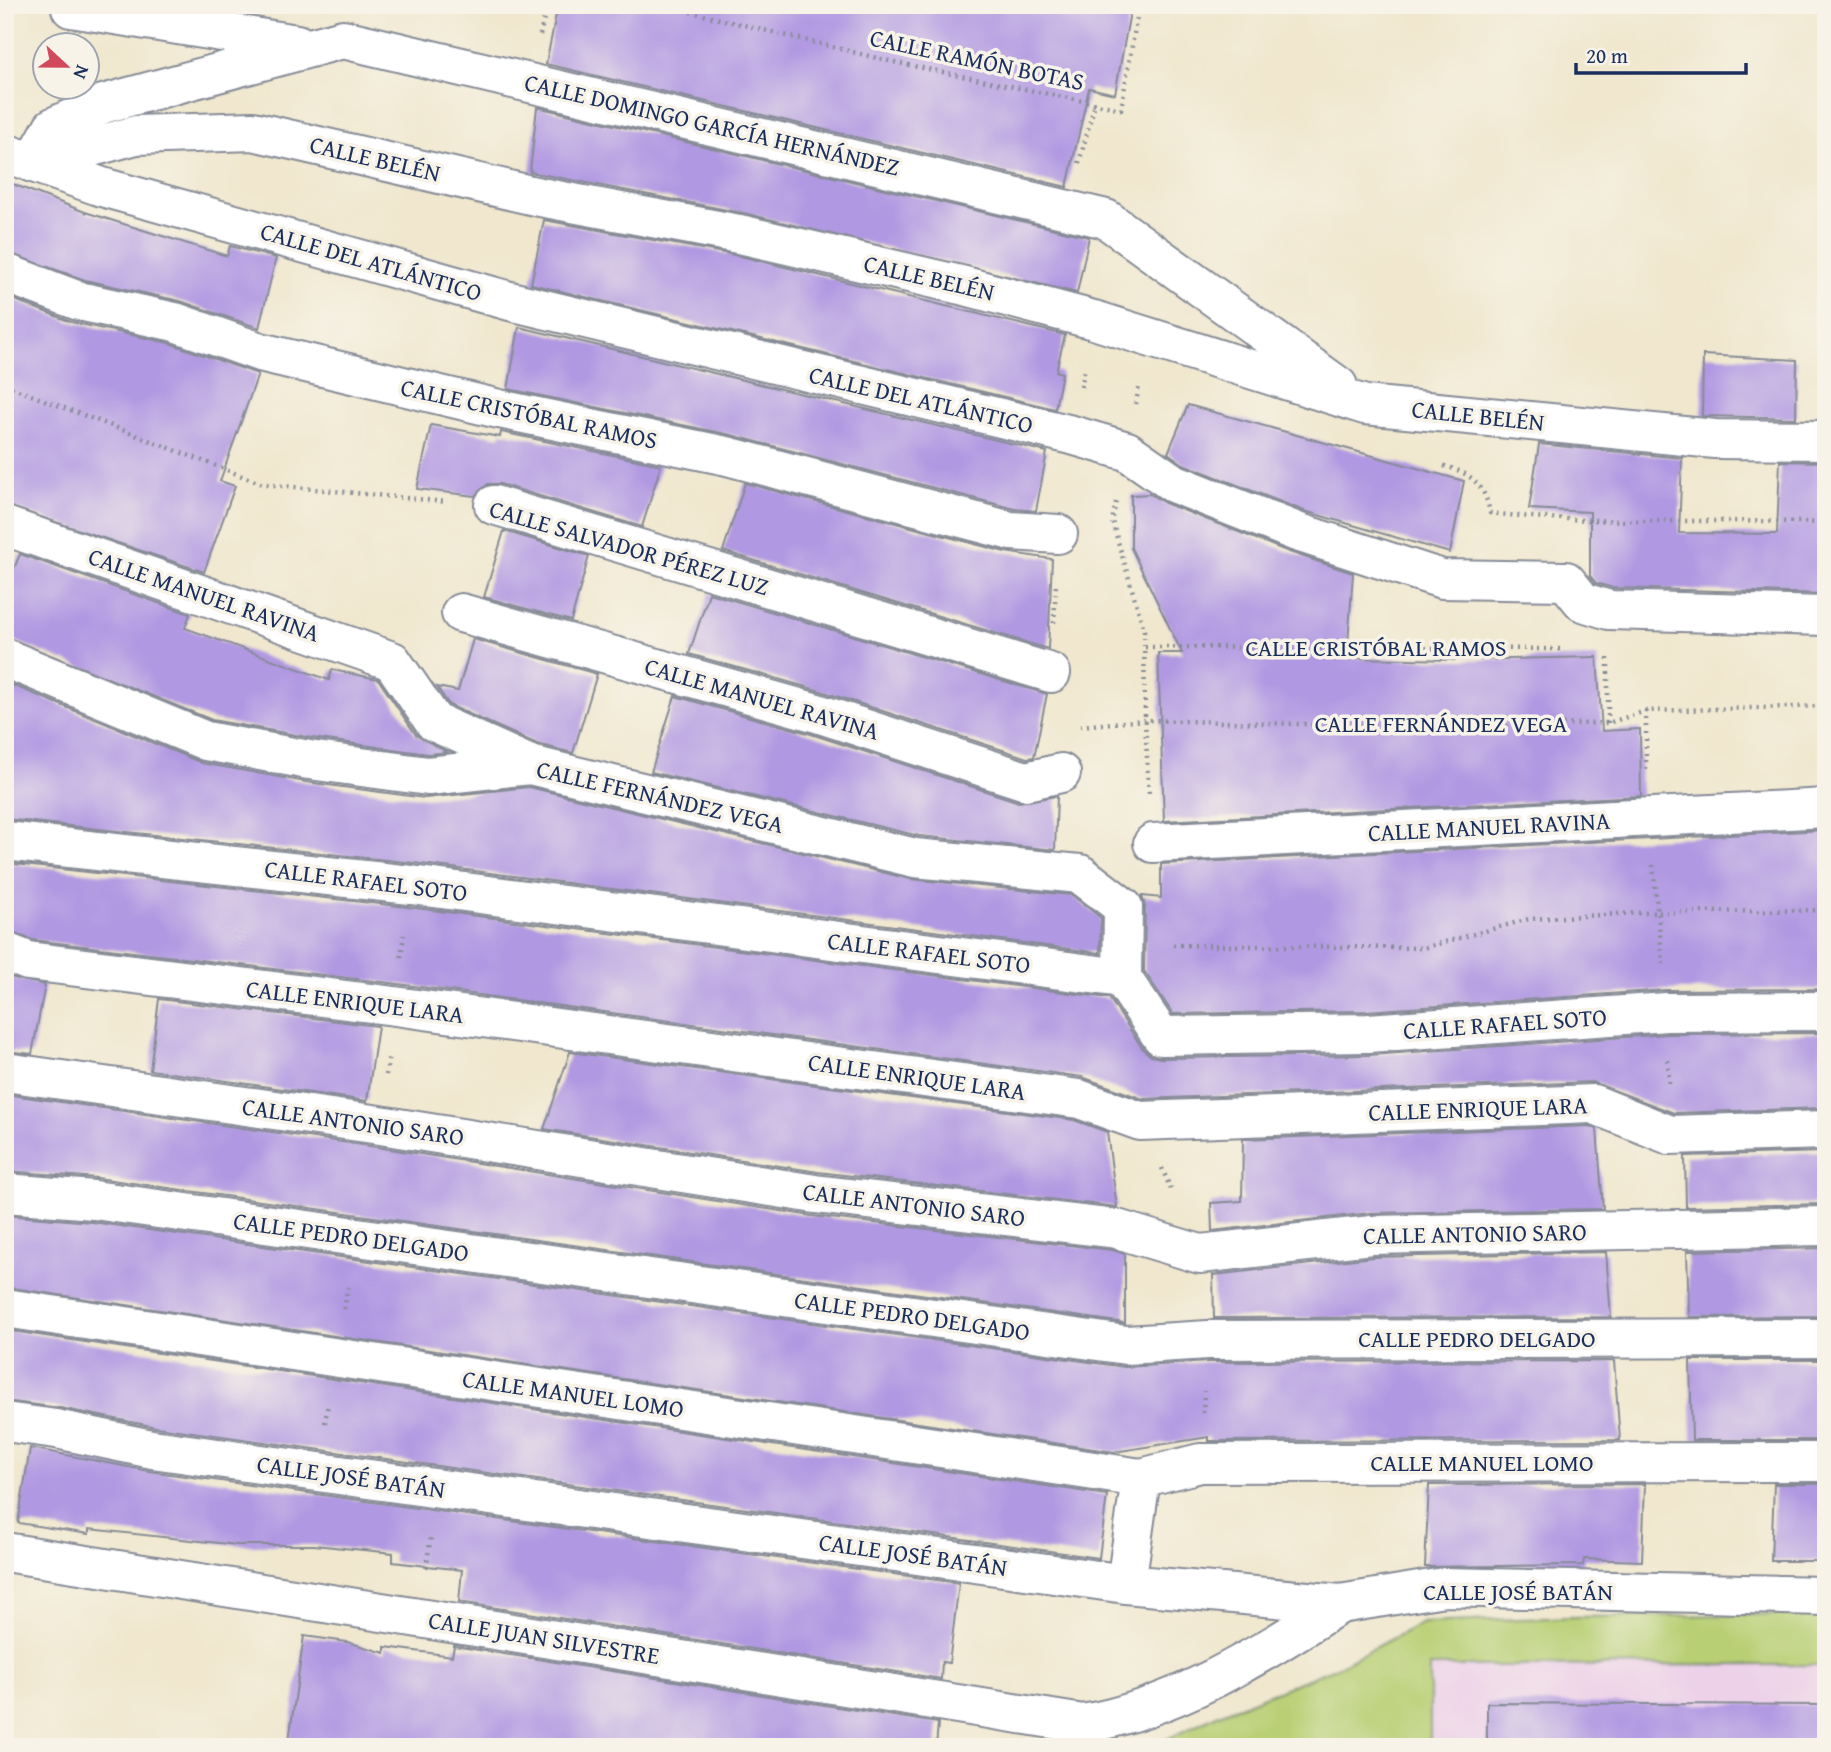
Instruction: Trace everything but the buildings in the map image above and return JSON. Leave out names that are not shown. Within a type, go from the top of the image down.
[{"type":"street","points":[[71,8],[253,39],[319,46]]},
{"type":"street","name":"CALLE DOMINGO GARCÍA HERNÁNDEZ","points":[[19,158],[53,127],[103,104],[343,39],[1106,219],[1365,405]]},
{"type":"street","name":"CALLE BELÉN","points":[[19,158],[136,135],[253,131],[535,196],[744,235],[965,286],[1094,320],[1365,405],[1715,439],[1826,440]]},
{"type":"street","name":"CALLE DEL ATLÁNTICO","points":[[19,158],[115,191],[592,323],[1072,435],[1126,451],[1174,483],[1297,532],[1442,579],[1566,581],[1583,602],[1609,611],[1826,616]]},
{"type":"street","name":"CALLE CRISTÓBAL RAMOS","points":[[5,273],[79,302],[175,322],[260,352],[499,409],[727,456],[1011,531],[1058,534]]},
{"type":"street","name":"CALLE SALVADOR PÉREZ LUZ","points":[[494,505],[1051,673]]},
{"type":"street","name":"CALLE MANUEL RAVINA","points":[[5,526],[392,660],[434,722],[530,765]]},
{"type":"street","name":"CALLE MANUEL RAVINA","points":[[461,613],[817,713],[1026,781],[1061,773]]},
{"type":"street","name":"CALLE FERNÁNDEZ VEGA","points":[[5,658],[206,741],[309,760],[428,776],[530,765],[915,858],[1080,874],[1123,907],[1122,978]]},
{"type":"street","name":"CALLE MANUEL RAVINA","points":[[1153,843],[1826,808]]},
{"type":"street","name":"CALLE RAFAEL SOTO","points":[[5,841],[411,885],[1122,978],[1161,1036],[1368,1033],[1667,1012],[1826,1011]]},
{"type":"street","name":"CALLE ENRIQUE LARA","points":[[5,952],[28,961],[408,1008],[1079,1099],[1140,1121],[1593,1104],[1670,1135],[1826,1130]]},
{"type":"street","name":"CALLE ANTONIO SARO","points":[[5,1072],[380,1125],[815,1194],[1117,1229],[1200,1254],[1372,1235],[1826,1227]]},
{"type":"street","name":"CALLE PEDRO DELGADO","points":[[5,1193],[94,1200],[1126,1345],[1208,1340],[1826,1338]]},
{"type":"street","name":"CALLE MANUEL LOMO","points":[[5,1308],[1141,1478],[1200,1463],[1826,1462]]},
{"type":"street","name":"CALLE JOSÉ BATÁN","points":[[5,1422],[56,1429],[152,1449],[1126,1584],[1340,1604],[1444,1587],[1826,1596]]},
{"type":"street","points":[[1126,1584],[1141,1478]]},
{"type":"street","name":"CALLE JUAN SILVESTRE","points":[[8,1553],[419,1618],[1081,1735],[1250,1661],[1340,1604]]},
{"type":"path","name":"CALLE RAMÓN BOTAS","points":[[663,5],[889,61],[1121,110],[1139,5]]},
{"type":"path","points":[[1067,209],[1095,103]]},
{"type":"path","points":[[1072,435],[1094,320]]},
{"type":"path","points":[[1140,382],[1112,521],[1144,630],[1145,720],[1153,843]]},
{"type":"path","name":"CALLE SALVADOR PÉREZ LUZ","points":[[5,385],[263,484],[494,505]]},
{"type":"path","points":[[1442,465],[1465,471],[1486,492],[1490,513],[1555,520],[1734,519],[1826,523]]},
{"type":"path","name":"CALLE CRISTÓBAL RAMOS","points":[[1145,648],[1567,649]]},
{"type":"path","name":"CALLE FERNÁNDEZ VEGA","points":[[1068,728],[1145,720],[1456,728],[1608,723],[1646,711],[1826,706]]},
{"type":"path","points":[[1159,945],[1423,948],[1529,919],[1826,910]]},
{"type":"path","points":[[1140,1121],[1200,1254]]},
{"type":"path","points":[[1200,1463],[1208,1340]]},
{"type":"path","points":[[419,1618],[438,1489]]},
{"type":"shaded area","points":[[1826,1665],[1826,1747],[1430,1747],[1430,1666]]},
{"type":"green space","points":[[1826,1614],[1826,1665],[1430,1666],[1430,1747],[1151,1747],[1219,1714],[1335,1668],[1422,1623],[1572,1617]]}]
